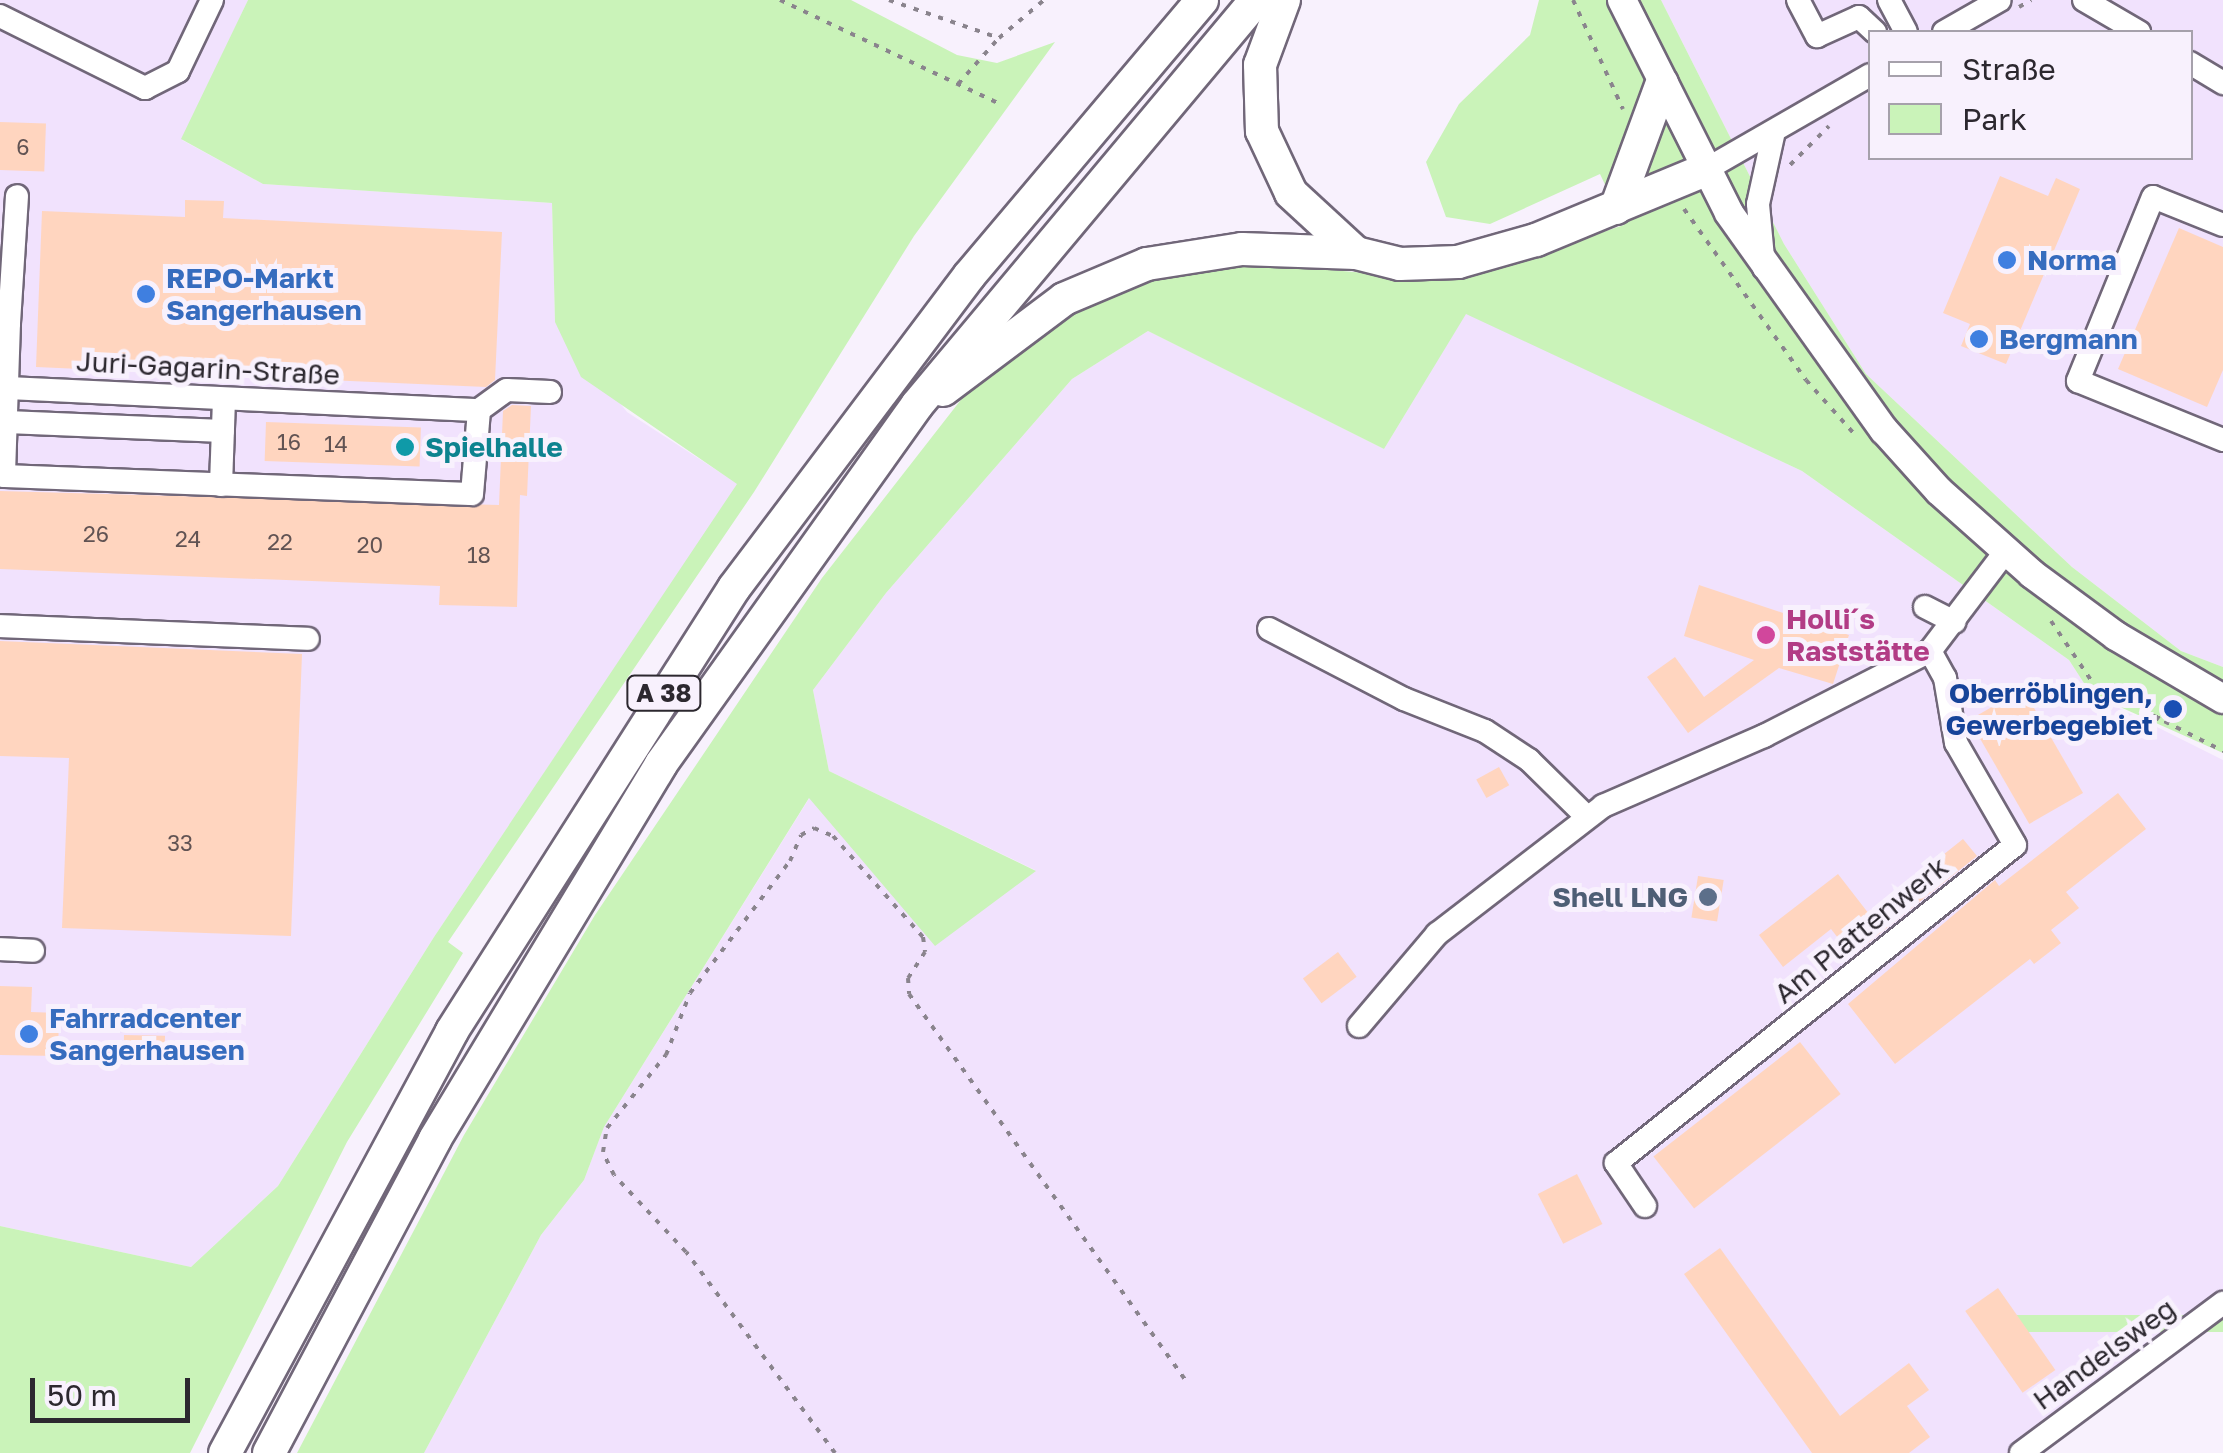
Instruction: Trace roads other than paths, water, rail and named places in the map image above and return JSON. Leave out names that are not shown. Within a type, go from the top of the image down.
[{"type":"highway","name":"A 38","points":[[225,1453],[452,1031],[734,588],[968,276],[1202,0]]},
{"type":"highway","name":"A 38","points":[[269,1453],[435,1139],[538,960],[661,764],[917,405],[1256,0]]},
{"type":"highway","points":[[1284,0],[1260,65],[1262,131],[1291,192],[1356,253]]},
{"type":"highway","points":[[1616,208],[1662,83]]},
{"type":"highway","points":[[917,405],[968,375],[1038,315],[1118,274],[1209,252],[1356,253],[1400,264],[1458,262],[1616,208],[1705,170]]},
{"type":"main road","points":[[1622,0],[1705,170],[1764,268],[1884,430],[2006,552],[2116,636],[2223,698]]},
{"type":"street","points":[[0,16],[145,88],[178,71],[212,0]]},
{"type":"street","points":[[1798,0],[1818,36],[1860,17]]},
{"type":"street","points":[[1889,0],[1905,30]]},
{"type":"street","points":[[1950,0],[1952,28],[2000,0]]},
{"type":"street","points":[[2084,0],[2136,30]]},
{"type":"street","points":[[2193,66],[2223,83]]},
{"type":"street","points":[[1705,170],[1773,136],[1868,75]]},
{"type":"street","points":[[1764,268],[1758,204],[1773,136]]},
{"type":"street","points":[[17,196],[5,323],[8,388],[4,476],[472,494],[479,410],[507,390],[550,392]]},
{"type":"street","points":[[2223,226],[2153,198],[2078,380],[2223,440]]},
{"type":"street","name":"Juri-Gagarin-Straße","points":[[8,388],[479,410]]},
{"type":"street","points":[[221,485],[224,399]]},
{"type":"street","points":[[7,422],[224,431]]},
{"type":"street","points":[[1359,1026],[1437,934],[1587,817],[1930,651],[2006,552]]},
{"type":"street","points":[[1925,606],[1954,622]]},
{"type":"street","points":[[0,626],[308,639]]},
{"type":"street","points":[[1269,628],[1404,699],[1485,731],[1540,769],[1587,817]]},
{"type":"street","name":"Am Plattenwerk","points":[[1646,1206],[1616,1163],[2016,844],[1956,743],[1945,678],[1930,651]]},
{"type":"street","points":[[0,949],[33,951]]},
{"type":"street","name":"Handelsweg","points":[[2021,1453],[2223,1304]]},
{"type":"place","name":"Norma","points":[[2007,260]]},
{"type":"place","name":"REPO-Markt Sangerhausen","points":[[146,294]]},
{"type":"place","name":"Bergmann","points":[[1979,339]]},
{"type":"place","name":"Spielhalle","points":[[405,447]]},
{"type":"place","name":"Holli´s Raststätte","points":[[1766,635]]},
{"type":"place","name":"Oberröblingen, Gewerbegebiet","points":[[2173,709]]},
{"type":"place","name":"Shell LNG","points":[[1708,897]]},
{"type":"place","name":"Fahrradcenter Sangerhausen","points":[[29,1034]]}]
